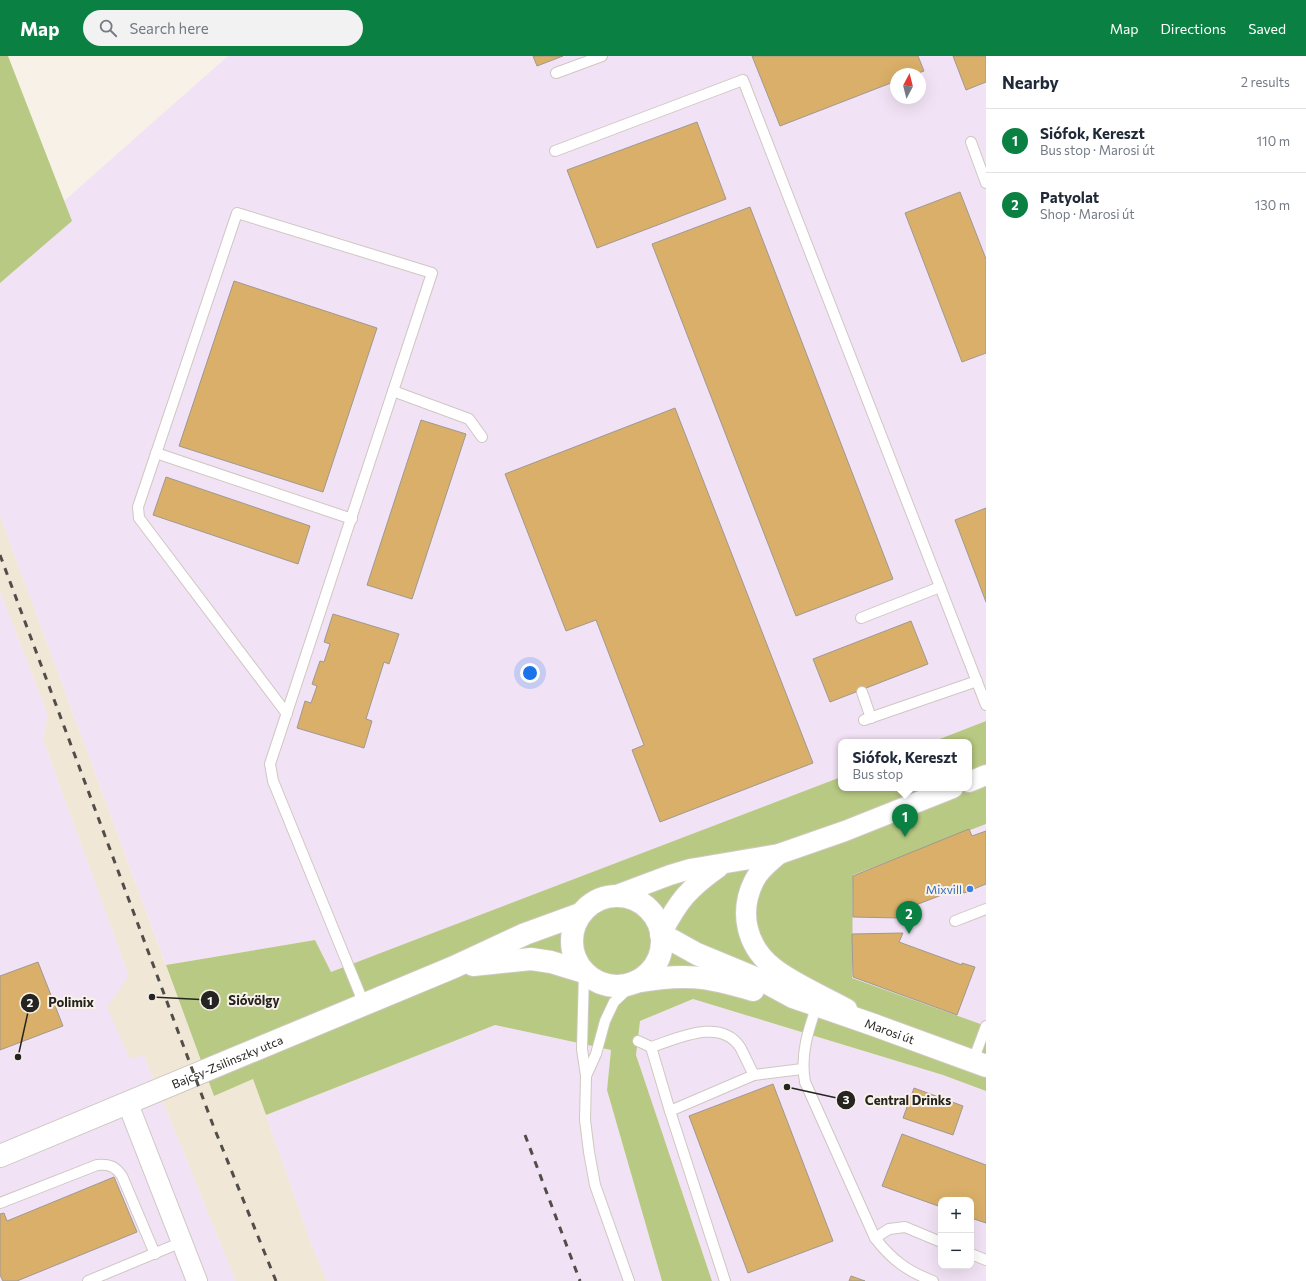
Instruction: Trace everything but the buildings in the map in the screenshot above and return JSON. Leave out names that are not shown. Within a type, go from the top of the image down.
[{"type":"street","points":[[972,781],[986,775]]},
{"type":"street","points":[[614,896],[630,898],[646,907],[656,920],[661,934],[661,949],[657,962],[648,973],[634,983],[618,986],[604,984],[591,978],[584,972],[574,956],[572,940],[574,925],[580,914],[595,902],[690,869],[722,865],[779,854],[945,791]]},
{"type":"street","points":[[779,854],[754,880],[746,903],[745,912],[747,929],[753,944],[764,959],[776,969],[874,1024]]},
{"type":"street","points":[[661,934],[684,896],[700,880],[722,865]]},
{"type":"street","name":"Bajcsy-Zsilinszky utca","points":[[0,1156],[454,967],[525,934],[580,914]]},
{"type":"street","name":"Marosi út","points":[[661,934],[697,954],[767,983],[793,997],[874,1024],[979,1064]]},
{"type":"street","name":"Bajcsy-Zsilinszky utca","points":[[454,967],[526,959],[550,962],[584,972]]},
{"type":"street","name":"Marosi út","points":[[634,983],[664,977],[689,976],[715,980],[771,995],[793,997]]},
{"type":"street","points":[[128,1104],[197,1281]]},
{"type":"lane","points":[[556,73],[602,56]]},
{"type":"lane","points":[[555,151],[743,80],[986,705]]},
{"type":"lane","points":[[971,142],[986,183]]},
{"type":"lane","points":[[287,714],[139,518],[138,507],[237,213],[432,273],[352,519],[287,714],[270,764],[273,781],[364,1004]]},
{"type":"lane","points":[[393,391],[469,419],[482,437]]},
{"type":"lane","points":[[156,453],[352,519]]},
{"type":"lane","points":[[860,618],[940,587]]},
{"type":"lane","points":[[862,692],[867,719],[977,681]]},
{"type":"lane","points":[[955,921],[986,909]]},
{"type":"lane","points":[[584,972],[582,1049],[586,1076],[585,1120],[595,1185],[629,1281]]},
{"type":"lane","points":[[586,1076],[596,1054],[605,1021],[614,1002],[634,983]]},
{"type":"lane","points":[[817,1005],[807,1036],[802,1069],[805,1082],[875,1238],[887,1253],[901,1266],[933,1281]]},
{"type":"lane","points":[[979,1064],[986,1026]]},
{"type":"lane","points":[[638,1041],[651,1047],[704,1030],[715,1032],[730,1038],[739,1046],[754,1075]]},
{"type":"lane","points":[[651,1047],[725,1281]]},
{"type":"lane","points":[[670,1111],[754,1075],[802,1069]]},
{"type":"lane","points":[[1,1201],[97,1165],[109,1165],[118,1170],[122,1176],[155,1254]]},
{"type":"lane","points":[[875,1238],[889,1229],[905,1228],[938,1241]]},
{"type":"lane","points":[[88,1281],[182,1242]]},
{"type":"lane","points":[[974,1255],[986,1260]]},
{"type":"shaded area","points":[[228,56],[986,56],[986,721],[940,739],[838,739],[838,778],[330,973],[315,940],[166,965],[0,516],[0,283],[72,221],[64,201]]},
{"type":"shaded area","points":[[0,516],[214,1096],[253,1079],[312,1246],[327,1281],[236,1281],[144,1055],[130,1059],[107,1007],[129,976],[43,739],[48,715],[0,591]]},
{"type":"shaded area","points":[[0,591],[48,715],[43,739],[129,976],[144,1055],[236,1281],[0,1281]]},
{"type":"shaded area","points":[[986,824],[986,1026],[852,978],[852,875]]},
{"type":"shaded area","points":[[693,999],[943,1075],[986,1091],[986,1281],[712,1281],[636,1055],[640,1021]]},
{"type":"shaded area","points":[[495,1025],[611,1050],[607,1090],[662,1281],[327,1281],[312,1246],[266,1115]]},
{"type":"green space","points":[[0,56],[8,56],[72,221],[0,283]]},
{"type":"green space","points":[[986,721],[986,824],[853,875],[852,978],[986,1026],[986,1091],[943,1075],[693,999],[640,1021],[636,1055],[712,1281],[662,1281],[607,1090],[611,1050],[495,1025],[266,1115],[253,1079],[214,1096],[166,965],[315,940],[331,972],[838,778],[838,791],[972,791],[972,739],[940,739]]},
{"type":"railway","points":[[0,555],[213,1125],[276,1281]]},
{"type":"railway","points":[[525,1135],[580,1281]]},
{"type":"place","name":"Siófok, Kereszt","points":[[905,837]]},
{"type":"place","name":"Mixvill","points":[[970,889]]},
{"type":"place","name":"Patyolat","points":[[909,934]]},
{"type":"place","name":"Sióvölgy","points":[[152,997]]},
{"type":"place","name":"Polimix","points":[[18,1057]]},
{"type":"place","name":"Central Drinks","points":[[787,1087]]}]
